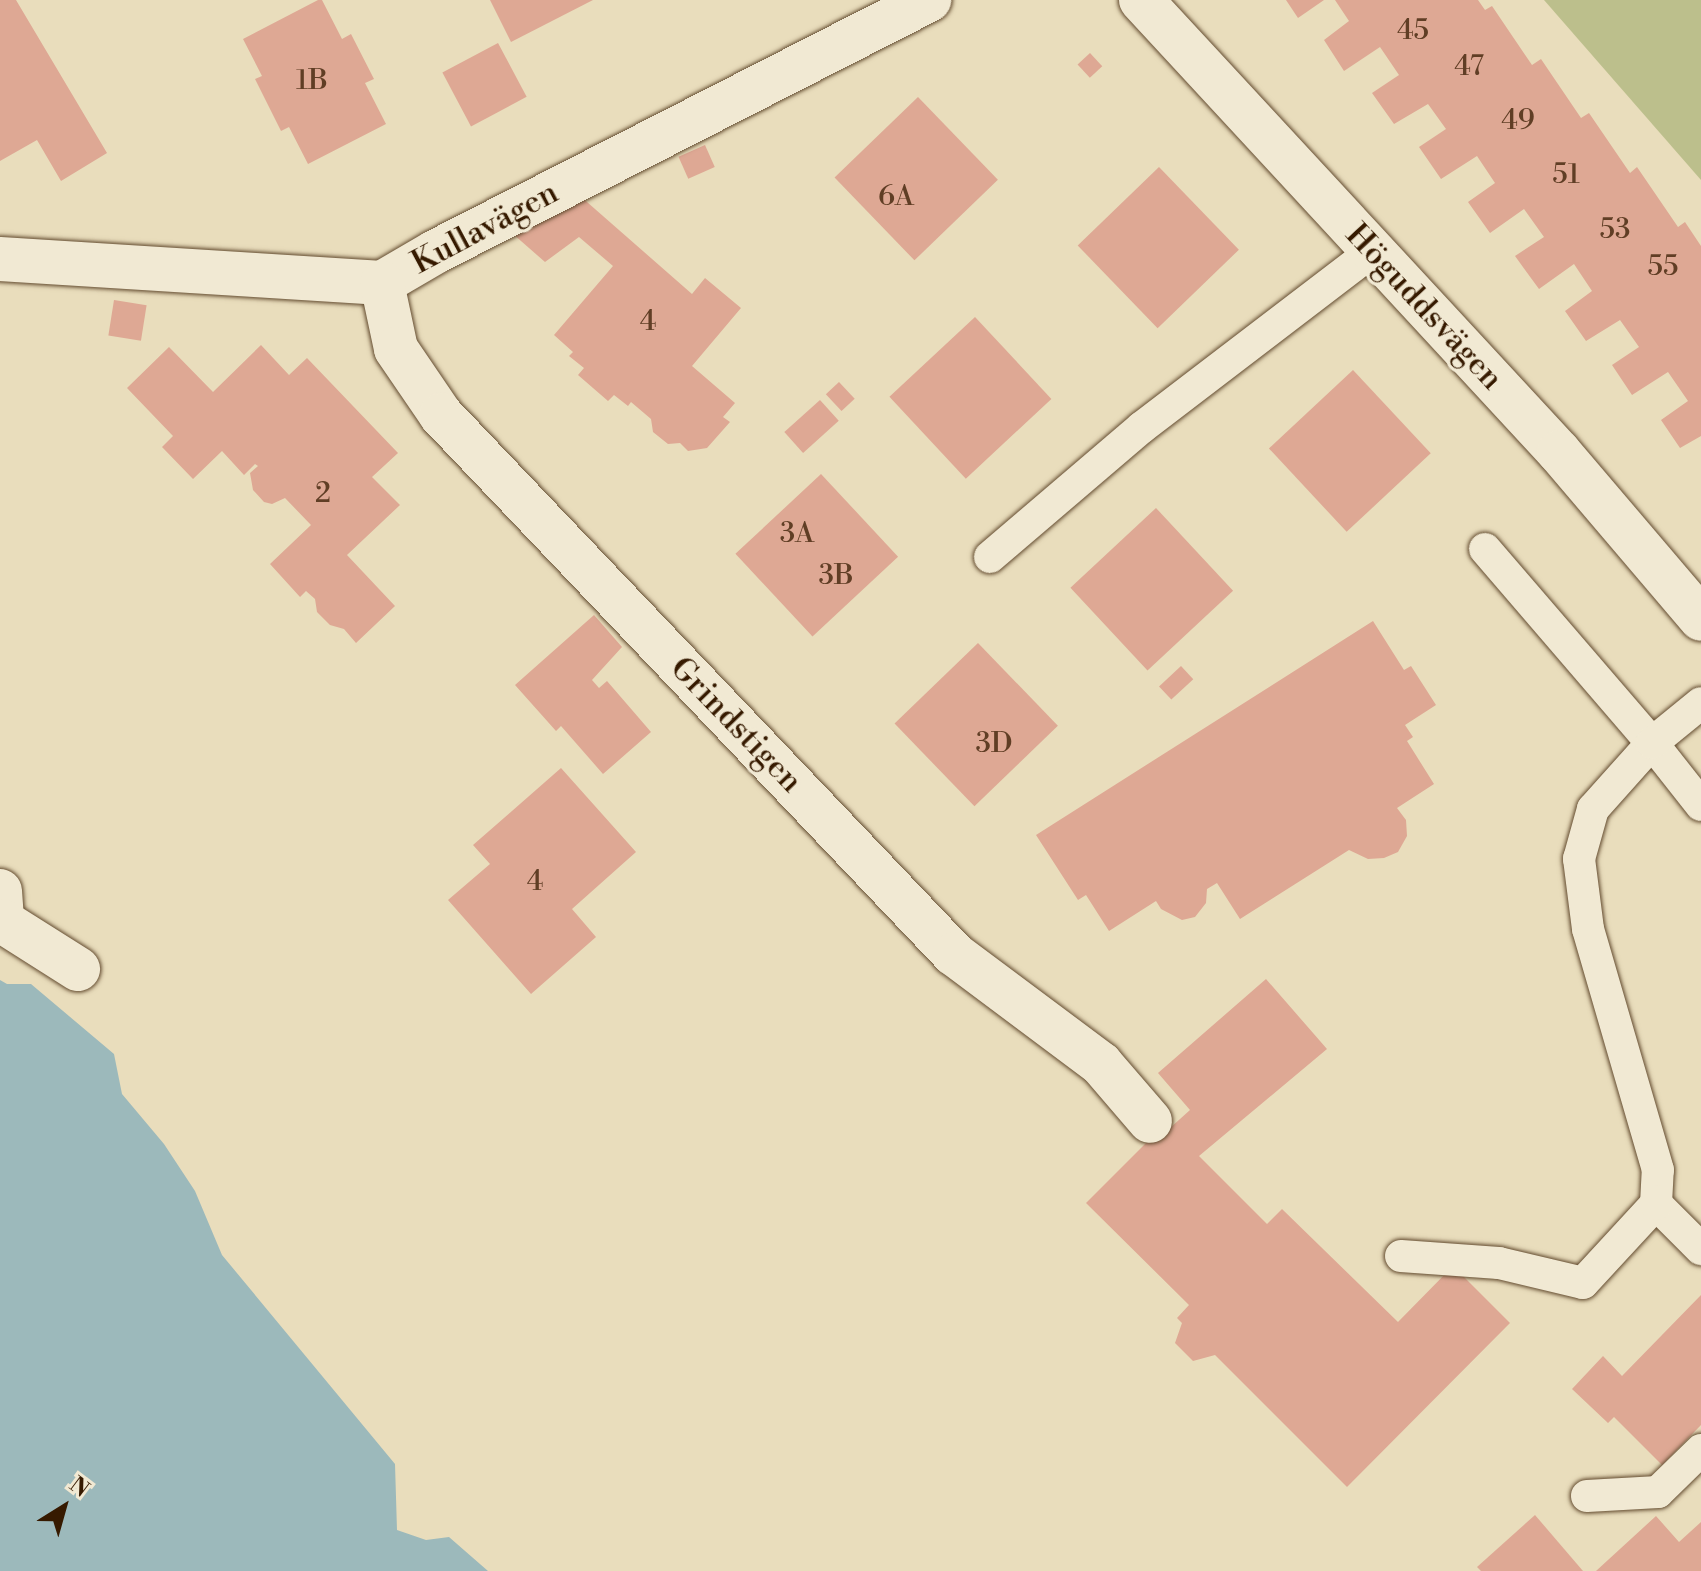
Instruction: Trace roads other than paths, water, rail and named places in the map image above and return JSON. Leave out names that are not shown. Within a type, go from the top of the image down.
[{"type":"street","name":"Kullavägen","points":[[0,259],[382,283],[435,252],[929,0]]},
{"type":"street","name":"Höguddsvägen","points":[[1141,0],[1559,452],[1701,619]]},
{"type":"street","name":"Grindstigen","points":[[382,283],[396,349],[441,415],[954,954],[1101,1064],[1150,1121]]},
{"type":"street","points":[[1,911],[78,969]]},
{"type":"lane","points":[[990,557],[1141,428],[1371,252]]},
{"type":"lane","points":[[1485,549],[1652,743],[1701,805]]},
{"type":"lane","points":[[1401,1256],[1499,1263],[1583,1283],[1656,1204],[1658,1170],[1588,929],[1579,859],[1593,809],[1652,743],[1701,703]]},
{"type":"lane","points":[[1656,1204],[1701,1249]]},
{"type":"lane","points":[[1587,1496],[1658,1492],[1701,1450]]},
{"type":"water","points":[[0,980],[7,984],[31,984],[114,1054],[122,1094],[164,1144],[195,1191],[222,1255],[395,1464],[397,1530],[426,1540],[449,1537],[488,1571],[0,1571]]}]
